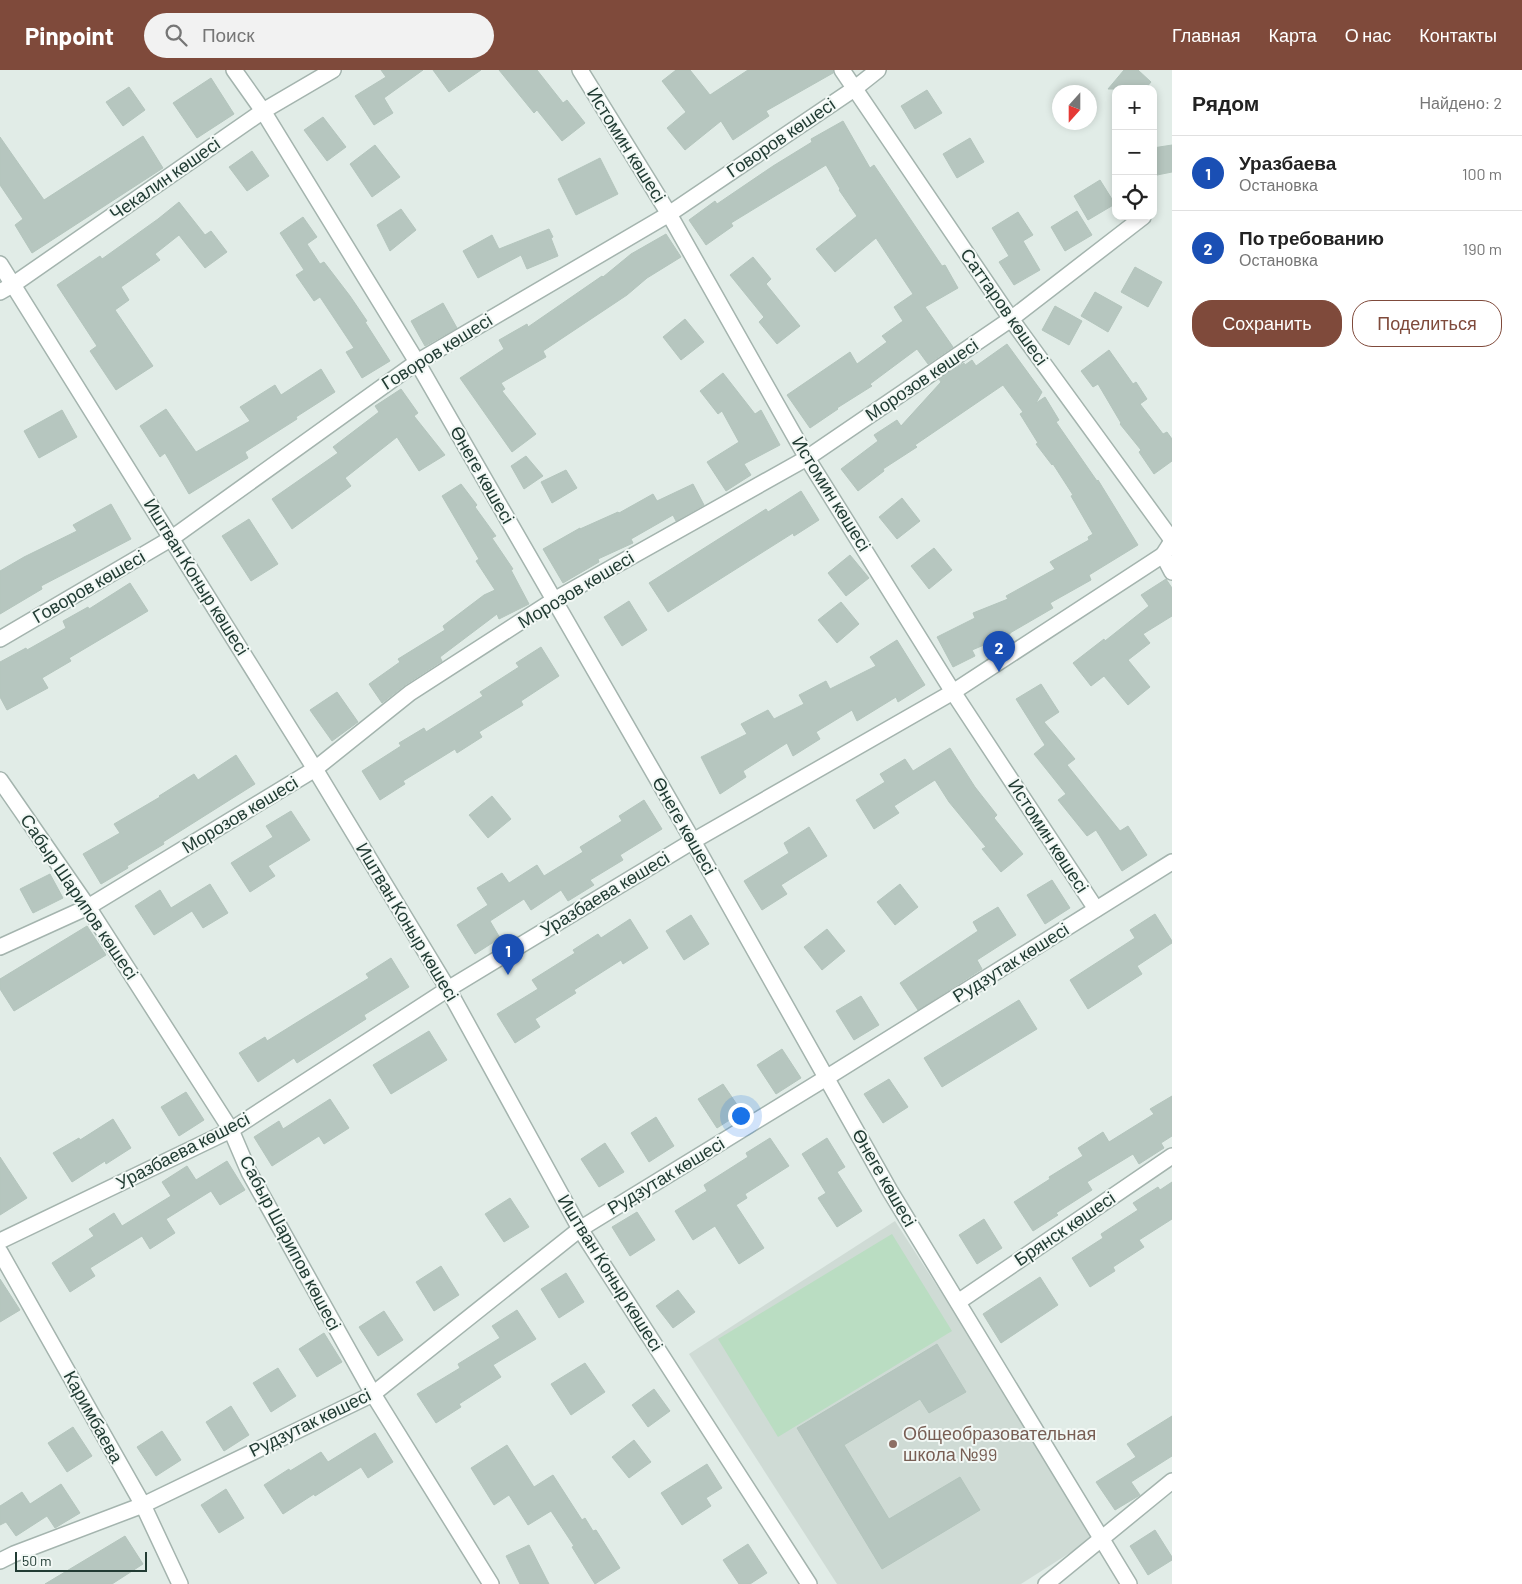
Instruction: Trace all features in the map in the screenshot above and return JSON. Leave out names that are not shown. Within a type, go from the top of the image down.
[{"type":"street","name":"Өнеге көшесі","points":[[234,70],[263,111],[417,362],[693,841],[890,1191],[1129,1584]]},
{"type":"street","name":"Чекалин көшесі","points":[[0,292],[263,111],[333,70]]},
{"type":"street","name":"Истомин көшесі","points":[[580,70],[669,214],[807,458],[953,692],[1096,909]]},
{"type":"street","name":"Саттаров көшесі","points":[[842,70],[1011,319],[1172,540]]},
{"type":"street","name":"Говоров көшесі","points":[[0,639],[172,538],[417,362],[669,214],[854,89],[878,70]]},
{"type":"street","name":"Морозов көшесі","points":[[0,947],[88,907],[315,769],[410,693],[554,600],[807,458],[1011,319],[1139,220]]},
{"type":"street","name":"Иштван Коныр көшесі","points":[[0,264],[315,769],[448,989],[580,1229],[809,1584]]},
{"type":"street","name":"Уразбаева көшесі","points":[[0,1241],[231,1130],[448,989],[693,841],[953,692],[1163,555],[1172,540]]},
{"type":"street","points":[[1163,555],[1172,572]]},
{"type":"street","name":"Сабыр Шарипов көшесі","points":[[0,780],[88,907],[231,1130],[249,1172],[373,1394],[490,1584]]},
{"type":"street","name":"Рудзутак көшесі","points":[[0,1561],[143,1505],[373,1394],[580,1229],[1172,862]]},
{"type":"street","name":"Брянск көшесі","points":[[958,1302],[1172,1156]]},
{"type":"street","name":"Каримбаева","points":[[0,1252],[143,1505],[180,1584]]},
{"type":"street","points":[[1046,1584],[1172,1481]]},
{"type":"shaded area","name":"Общеобразовательная школа №99","points":[[895,1221],[1098,1535],[1021,1584],[837,1584],[689,1354]]},
{"type":"green space","points":[[892,1234],[952,1331],[778,1437],[718,1339]]},
{"type":"building","points":[[381,70],[423,70],[384,98],[393,113],[374,125],[355,96],[386,77]]},
{"type":"building","points":[[433,70],[481,70],[449,92]]},
{"type":"building","points":[[499,70],[537,70],[563,103],[567,100],[585,123],[562,141],[537,110],[534,113]]},
{"type":"building","points":[[676,70],[690,70],[710,95],[748,70],[833,70],[833,73],[766,111],[769,116],[733,140],[721,121],[685,150],[667,128],[686,112],[662,81]]},
{"type":"building","points":[[1124,70],[1138,70],[1151,82],[1148,85],[1112,85],[1112,89],[1108,89]]},
{"type":"building","points":[[211,78],[234,114],[197,138],[173,103]]},
{"type":"building","points":[[129,87],[145,110],[123,126],[106,102]]},
{"type":"building","points":[[927,90],[942,113],[915,129],[901,106]]},
{"type":"building","points":[[323,117],[346,147],[327,161],[304,130]]},
{"type":"building","points":[[843,121],[870,168],[874,165],[942,266],[945,265],[958,288],[925,307],[953,347],[928,364],[917,349],[870,384],[872,386],[810,428],[787,395],[850,352],[857,364],[887,342],[882,336],[903,321],[894,307],[913,294],[876,238],[835,272],[816,249],[857,216],[839,190],[826,165],[731,223],[733,226],[706,245],[689,220],[715,201],[717,204],[812,142],[811,139]]},
{"type":"building","points":[[143,136],[163,168],[32,253],[15,225],[23,219],[0,185],[0,137],[44,200]]},
{"type":"building","points":[[970,138],[984,162],[957,178],[943,154]]},
{"type":"building","points":[[375,145],[400,177],[372,197],[350,164]]},
{"type":"building","points":[[1172,145],[1172,172],[1157,175],[1157,147]]},
{"type":"building","points":[[252,151],[269,176],[247,191],[229,167]]},
{"type":"building","points":[[600,158],[618,194],[576,215],[558,179]]},
{"type":"building","points":[[1100,180],[1112,199],[1112,206],[1088,220],[1074,196]]},
{"type":"building","points":[[179,202],[205,235],[211,231],[227,252],[205,268],[179,235],[155,254],[160,260],[121,287],[129,300],[115,310],[153,366],[116,390],[90,351],[97,346],[57,285],[100,256],[102,259]]},
{"type":"building","points":[[401,209],[416,230],[390,251],[377,225]]},
{"type":"building","points":[[1077,211],[1092,235],[1065,251],[1051,227]]},
{"type":"building","points":[[1018,212],[1033,235],[1023,241],[1040,270],[1014,285],[999,262],[1009,256],[992,228]]},
{"type":"building","points":[[303,217],[317,237],[307,244],[320,264],[324,262],[350,296],[390,361],[362,378],[346,352],[354,348],[320,297],[314,301],[296,275],[304,270],[280,233]]},
{"type":"building","points":[[549,229],[558,256],[527,269],[521,255],[478,278],[463,251],[492,235],[499,249]]},
{"type":"building","points":[[666,234],[681,257],[647,278],[627,295],[543,351],[546,357],[501,383],[505,389],[502,391],[536,434],[512,452],[460,378],[504,349],[499,340],[527,324],[528,327],[603,277],[631,254]]},
{"type":"building","points":[[753,257],[771,279],[766,284],[800,326],[777,344],[759,322],[764,317],[730,275]]},
{"type":"building","points":[[1135,267],[1162,282],[1148,307],[1121,292]]},
{"type":"building","points":[[1095,292],[1122,307],[1108,332],[1081,316]]},
{"type":"building","points":[[443,303],[457,328],[425,346],[411,321]]},
{"type":"building","points":[[1055,306],[1082,321],[1069,345],[1042,330]]},
{"type":"building","points":[[685,319],[704,342],[681,360],[663,337]]},
{"type":"building","points":[[1007,344],[1042,392],[1036,403],[1045,397],[1059,420],[1056,422],[1098,480],[1138,545],[1089,575],[1091,580],[1050,603],[1053,608],[1010,634],[972,650],[975,656],[953,667],[937,637],[975,618],[973,613],[1008,599],[1006,596],[1055,569],[1050,562],[1089,540],[1088,537],[1093,534],[1071,496],[1073,495],[1053,464],[1036,444],[1038,443],[1020,414],[1023,412],[1003,385],[915,445],[917,447],[883,469],[884,471],[858,491],[841,469],[878,441],[874,435],[897,420],[901,426],[941,382],[939,379],[972,360],[976,366]]},
{"type":"building","points":[[1109,350],[1133,384],[1136,382],[1147,399],[1140,404],[1163,434],[1167,432],[1172,439],[1172,461],[1154,474],[1139,452],[1141,450],[1120,424],[1098,384],[1093,387],[1081,371]]},
{"type":"building","points":[[321,369],[335,392],[245,452],[248,458],[189,494],[165,453],[160,457],[140,426],[166,409],[196,452],[250,421],[240,407],[275,385],[281,395]]},
{"type":"building","points":[[723,373],[755,414],[761,410],[780,445],[744,464],[751,475],[726,491],[707,462],[739,442],[722,411],[718,414],[700,391]]},
{"type":"building","points":[[401,389],[418,413],[414,416],[445,455],[419,471],[397,437],[345,478],[351,486],[292,529],[272,499],[338,453],[333,447],[379,412],[375,406]]},
{"type":"building","points":[[62,410],[77,437],[39,458],[24,431]]},
{"type":"building","points":[[526,456],[543,476],[524,489],[511,466]]},
{"type":"building","points":[[566,470],[577,488],[552,503],[541,482]]},
{"type":"building","points":[[461,484],[477,505],[475,507],[496,536],[492,538],[513,569],[511,570],[529,604],[499,619],[497,614],[440,657],[442,661],[405,685],[382,703],[369,684],[400,662],[398,659],[445,630],[443,626],[484,595],[495,590],[476,561],[479,559],[442,496]]},
{"type":"building","points":[[693,484],[704,505],[676,521],[673,515],[631,539],[633,543],[598,559],[599,562],[563,583],[543,549],[580,528],[619,513],[653,494],[657,501]]},
{"type":"building","points":[[801,491],[819,520],[794,536],[793,533],[668,612],[649,583],[766,509],[768,512]]},
{"type":"building","points":[[902,498],[920,521],[897,539],[879,517]]},
{"type":"building","points":[[111,504],[131,539],[41,586],[42,589],[0,614],[0,571],[77,531],[73,525]]},
{"type":"building","points":[[249,519],[278,564],[251,581],[222,536]]},
{"type":"building","points":[[934,548],[952,570],[929,589],[911,566]]},
{"type":"building","points":[[850,555],[869,578],[846,596],[828,573]]},
{"type":"building","points":[[1166,579],[1172,588],[1172,616],[1143,634],[1150,643],[1128,660],[1150,687],[1128,705],[1104,676],[1091,686],[1073,663],[1104,639],[1105,641],[1149,606],[1141,595]]},
{"type":"building","points":[[130,583],[148,611],[69,658],[71,661],[42,678],[48,688],[7,710],[0,697],[0,662],[26,648],[27,650],[66,628],[63,621],[88,607],[89,609]]},
{"type":"building","points":[[629,601],[647,630],[622,646],[604,617]]},
{"type":"building","points":[[841,602],[859,624],[837,643],[818,620]]},
{"type":"building","points":[[897,640],[925,685],[898,702],[896,697],[857,721],[852,710],[816,732],[820,739],[793,756],[787,743],[743,771],[746,777],[720,794],[701,757],[747,734],[741,724],[768,710],[774,719],[804,704],[799,695],[826,681],[830,689],[876,666],[870,657]]},
{"type":"building","points":[[541,647],[559,676],[521,701],[523,705],[479,732],[482,737],[457,753],[455,749],[403,781],[405,784],[380,800],[362,771],[401,746],[399,743],[424,728],[426,732],[483,696],[480,692],[519,667],[516,663]]},
{"type":"building","points":[[1041,684],[1059,712],[1044,722],[1075,759],[1067,765],[1120,831],[1128,826],[1147,855],[1122,871],[1096,830],[1087,836],[1058,800],[1066,794],[1034,754],[1045,745],[1016,699]]},
{"type":"building","points":[[337,692],[358,722],[332,741],[310,710]]},
{"type":"building","points":[[950,748],[975,787],[997,815],[994,818],[1023,854],[1001,872],[982,849],[986,847],[949,802],[935,780],[894,806],[899,813],[874,829],[856,800],[885,782],[880,774],[905,759],[913,771]]},
{"type":"building","points":[[236,755],[255,784],[101,884],[83,854],[120,833],[114,824],[194,774],[198,780]]},
{"type":"building","points":[[492,796],[511,819],[488,838],[469,815]]},
{"type":"building","points":[[644,800],[662,829],[620,855],[623,860],[590,880],[594,885],[568,901],[561,890],[531,910],[524,899],[490,921],[500,938],[475,954],[457,925],[488,905],[477,888],[502,873],[509,883],[537,865],[544,876],[583,852],[580,847],[622,821],[619,816]]},
{"type":"building","points":[[291,811],[310,840],[268,866],[275,876],[250,892],[231,863],[273,837],[266,826]]},
{"type":"building","points":[[809,827],[827,856],[781,885],[787,894],[762,910],[744,881],[789,853],[784,843]]},
{"type":"building","points":[[50,874],[63,898],[33,913],[20,889]]},
{"type":"building","points":[[1052,880],[1070,908],[1045,924],[1027,895]]},
{"type":"building","points":[[210,884],[228,913],[203,928],[192,911],[154,935],[135,906],[160,890],[171,908]]},
{"type":"building","points":[[900,884],[918,907],[895,925],[877,902]]},
{"type":"building","points":[[998,907],[1016,935],[977,960],[982,969],[918,1010],[900,983],[978,931],[973,922]]},
{"type":"building","points":[[1155,914],[1172,943],[1137,966],[1142,974],[1088,1009],[1070,980],[1135,938],[1130,930]]},
{"type":"building","points":[[691,915],[709,944],[684,960],[666,931]]},
{"type":"building","points":[[630,919],[648,948],[623,964],[621,960],[574,990],[576,993],[535,1019],[540,1027],[515,1043],[497,1014],[538,989],[532,980],[575,953],[573,950],[598,934],[601,938]]},
{"type":"building","points":[[87,926],[106,955],[14,1011],[0,989],[0,979]]},
{"type":"building","points":[[827,929],[845,951],[822,970],[804,947]]},
{"type":"building","points":[[391,958],[409,987],[364,1015],[366,1019],[297,1063],[294,1058],[258,1082],[239,1053],[265,1037],[267,1041],[369,978],[366,974]]},
{"type":"building","points":[[861,996],[879,1025],[854,1040],[836,1011]]},
{"type":"building","points":[[1019,1000],[1037,1029],[942,1087],[924,1058]]},
{"type":"building","points":[[429,1031],[447,1060],[391,1094],[373,1065]]},
{"type":"building","points":[[782,1049],[801,1078],[776,1094],[757,1065]]},
{"type":"building","points":[[889,1079],[908,1107],[883,1123],[864,1094]]},
{"type":"building","points":[[723,1084],[742,1112],[717,1128],[698,1099]]},
{"type":"building","points":[[186,1092],[204,1120],[179,1136],[161,1107]]},
{"type":"building","points":[[1172,1096],[1172,1136],[1161,1143],[1164,1148],[1139,1164],[1133,1154],[1087,1182],[1092,1190],[1056,1213],[1058,1215],[1033,1231],[1014,1202],[1083,1156],[1078,1148],[1103,1132],[1109,1142],[1154,1114],[1150,1109]]},
{"type":"building","points":[[330,1099],[349,1128],[324,1144],[319,1136],[272,1166],[254,1137],[279,1121],[283,1129]]},
{"type":"building","points":[[656,1117],[674,1146],[649,1162],[631,1133]]},
{"type":"building","points":[[113,1119],[131,1148],[106,1164],[105,1161],[72,1182],[53,1153],[79,1138],[80,1140]]},
{"type":"building","points":[[770,1138],[789,1166],[745,1194],[747,1198],[736,1205],[764,1248],[739,1264],[715,1226],[693,1240],[675,1211],[707,1191],[704,1185],[748,1157],[746,1153]]},
{"type":"building","points":[[827,1138],[845,1167],[837,1172],[862,1211],[837,1227],[818,1198],[826,1193],[802,1154]]},
{"type":"building","points":[[605,1143],[624,1172],[599,1187],[581,1159]]},
{"type":"building","points":[[0,1157],[27,1198],[0,1215]]},
{"type":"building","points":[[227,1161],[245,1190],[220,1205],[211,1191],[166,1219],[175,1233],[150,1249],[142,1236],[90,1268],[95,1276],[70,1292],[52,1263],[94,1236],[89,1229],[114,1213],[122,1226],[171,1196],[162,1182],[187,1166],[196,1180]]},
{"type":"building","points":[[1172,1182],[1172,1219],[1139,1240],[1144,1247],[1113,1267],[1115,1271],[1090,1287],[1072,1258],[1103,1238],[1101,1234],[1138,1210],[1133,1203],[1158,1187],[1160,1190]]},
{"type":"building","points":[[510,1198],[529,1227],[504,1242],[485,1214]]},
{"type":"building","points":[[637,1212],[655,1240],[630,1256],[612,1227]]},
{"type":"building","points":[[984,1219],[1002,1248],[977,1264],[959,1235]]},
{"type":"building","points":[[441,1266],[459,1295],[434,1311],[416,1282]]},
{"type":"building","points":[[566,1273],[584,1302],[559,1318],[541,1289]]},
{"type":"building","points":[[1040,1277],[1058,1305],[1001,1343],[983,1314]]},
{"type":"building","points":[[0,1279],[20,1310],[0,1322]]},
{"type":"building","points":[[678,1290],[695,1312],[673,1328],[656,1306]]},
{"type":"building","points":[[517,1310],[536,1339],[493,1365],[501,1377],[459,1404],[461,1407],[436,1423],[417,1394],[460,1368],[458,1364],[500,1338],[492,1326]]},
{"type":"building","points":[[384,1311],[403,1340],[378,1356],[359,1327]]},
{"type":"building","points":[[324,1333],[342,1362],[317,1377],[299,1349]]},
{"type":"building","points":[[937,1344],[966,1392],[929,1413],[920,1399],[844,1445],[889,1519],[960,1477],[980,1510],[882,1569],[797,1428]]},
{"type":"building","points":[[585,1363],[605,1392],[571,1415],[551,1384]]},
{"type":"building","points":[[278,1368],[296,1396],[271,1412],[253,1383]]},
{"type":"building","points":[[654,1389],[670,1411],[648,1427],[632,1405]]},
{"type":"building","points":[[231,1406],[249,1435],[224,1451],[206,1422]]},
{"type":"building","points":[[1172,1416],[1172,1456],[1131,1482],[1140,1495],[1115,1510],[1096,1482],[1136,1457],[1127,1444]]},
{"type":"building","points":[[73,1427],[92,1456],[67,1472],[48,1443]]},
{"type":"building","points":[[162,1431],[181,1460],[156,1476],[137,1447]]},
{"type":"building","points":[[375,1433],[393,1462],[368,1478],[361,1467],[283,1514],[264,1485],[321,1452],[328,1462]]},
{"type":"building","points":[[634,1440],[651,1462],[629,1478],[612,1457]]},
{"type":"building","points":[[507,1445],[534,1487],[553,1475],[582,1520],[585,1518],[593,1531],[596,1530],[620,1568],[595,1584],[572,1547],[574,1546],[551,1511],[528,1525],[509,1495],[494,1505],[471,1468]]},
{"type":"building","points":[[707,1464],[722,1488],[706,1498],[711,1506],[682,1525],[661,1493]]},
{"type":"building","points":[[61,1484],[80,1513],[55,1528],[47,1516],[16,1536],[6,1522],[0,1525],[0,1506],[22,1492],[30,1504]]},
{"type":"building","points":[[226,1489],[244,1518],[219,1533],[201,1505]]},
{"type":"building","points":[[1155,1530],[1172,1560],[1148,1575],[1130,1546]]},
{"type":"building","points":[[125,1536],[143,1564],[112,1584],[45,1584]]},
{"type":"building","points":[[748,1544],[767,1573],[750,1584],[739,1584],[723,1560]]},
{"type":"building","points":[[529,1545],[549,1584],[520,1584],[506,1556]]},
{"type":"place","name":"По требованию","points":[[999,672]]},
{"type":"place","name":"Уразбаева","points":[[508,975]]},
{"type":"place","name":"Общеобразовательная школа №99","points":[[893,1444]]}]
